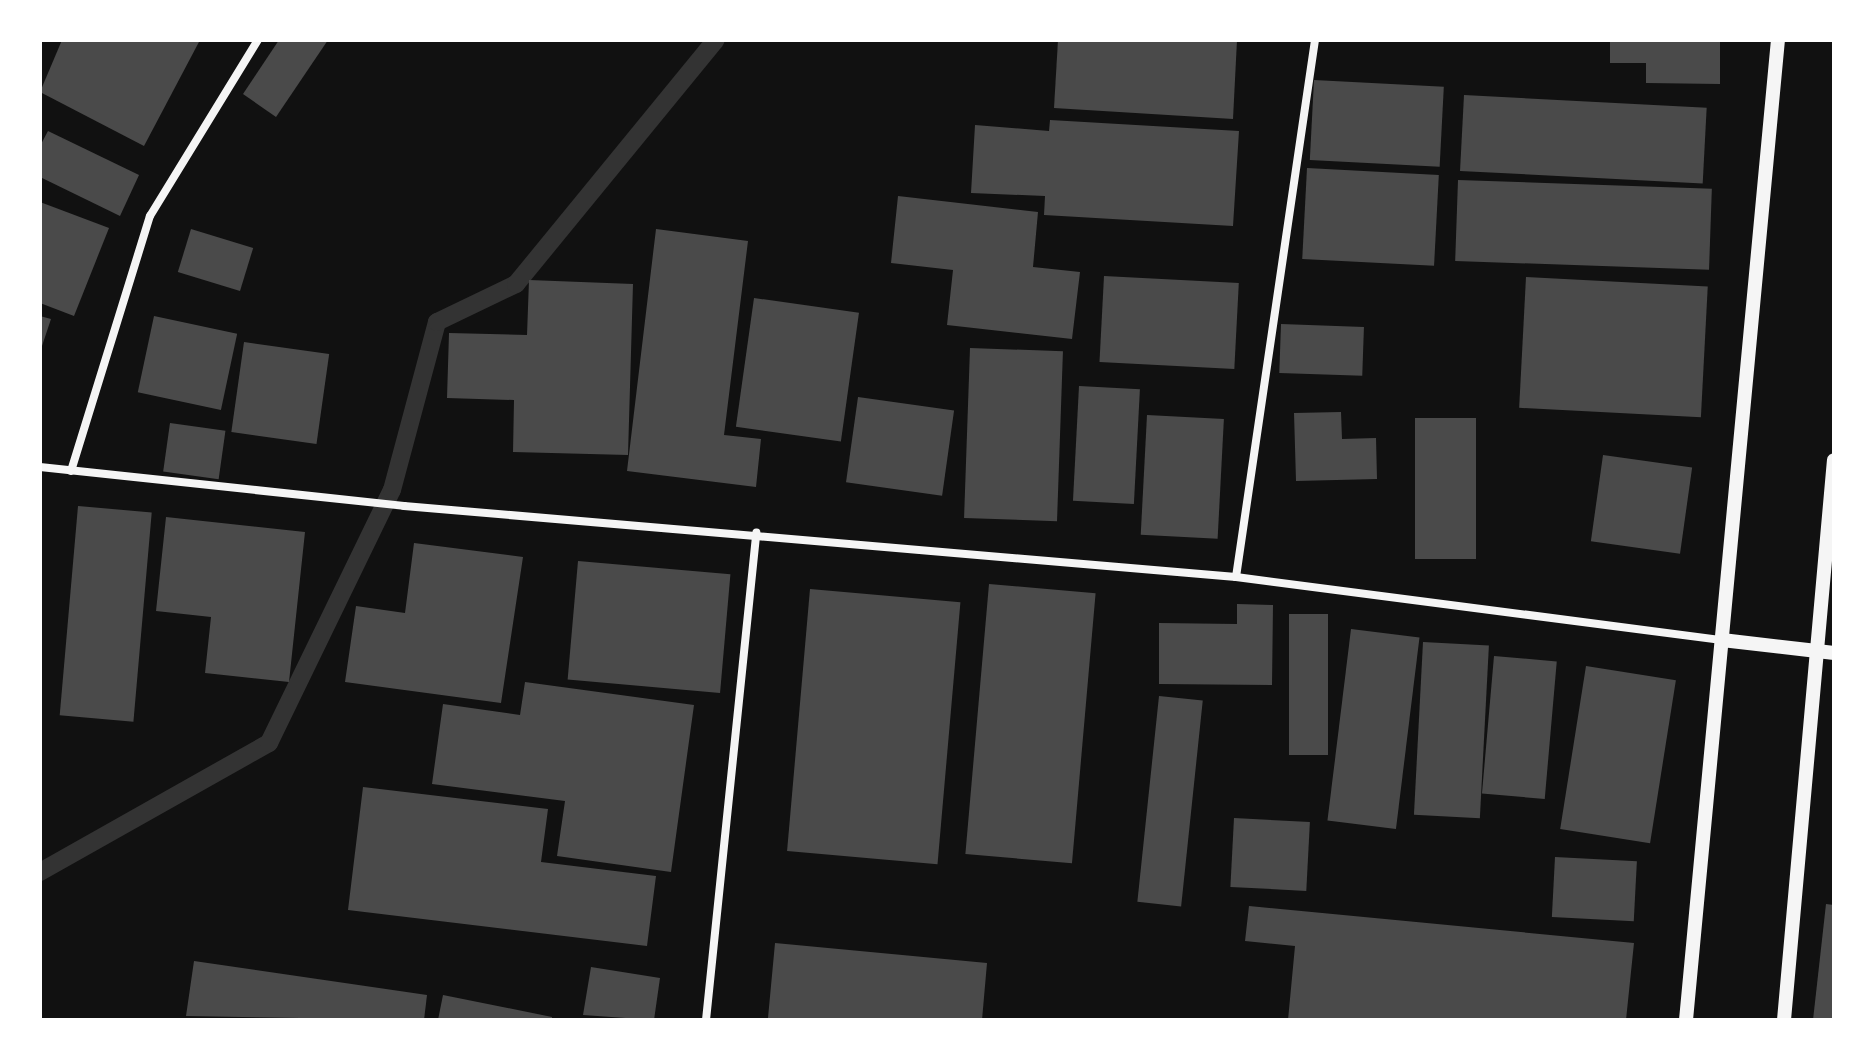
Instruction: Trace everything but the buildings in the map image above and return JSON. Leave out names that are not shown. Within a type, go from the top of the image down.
[{"type":"street","points":[[71,471],[150,216],[258,40]]},
{"type":"street","points":[[1236,577],[1315,40]]},
{"type":"street","points":[[1686,1020],[1778,40]]},
{"type":"street","points":[[1784,1020],[1834,460]]},
{"type":"street","points":[[40,467],[404,506],[756,533],[1236,577],[1834,653]]},
{"type":"street","points":[[706,1020],[756,533]]},
{"type":"waterway","points":[[40,872],[269,743],[392,490],[437,322],[516,284],[716,40]]}]
